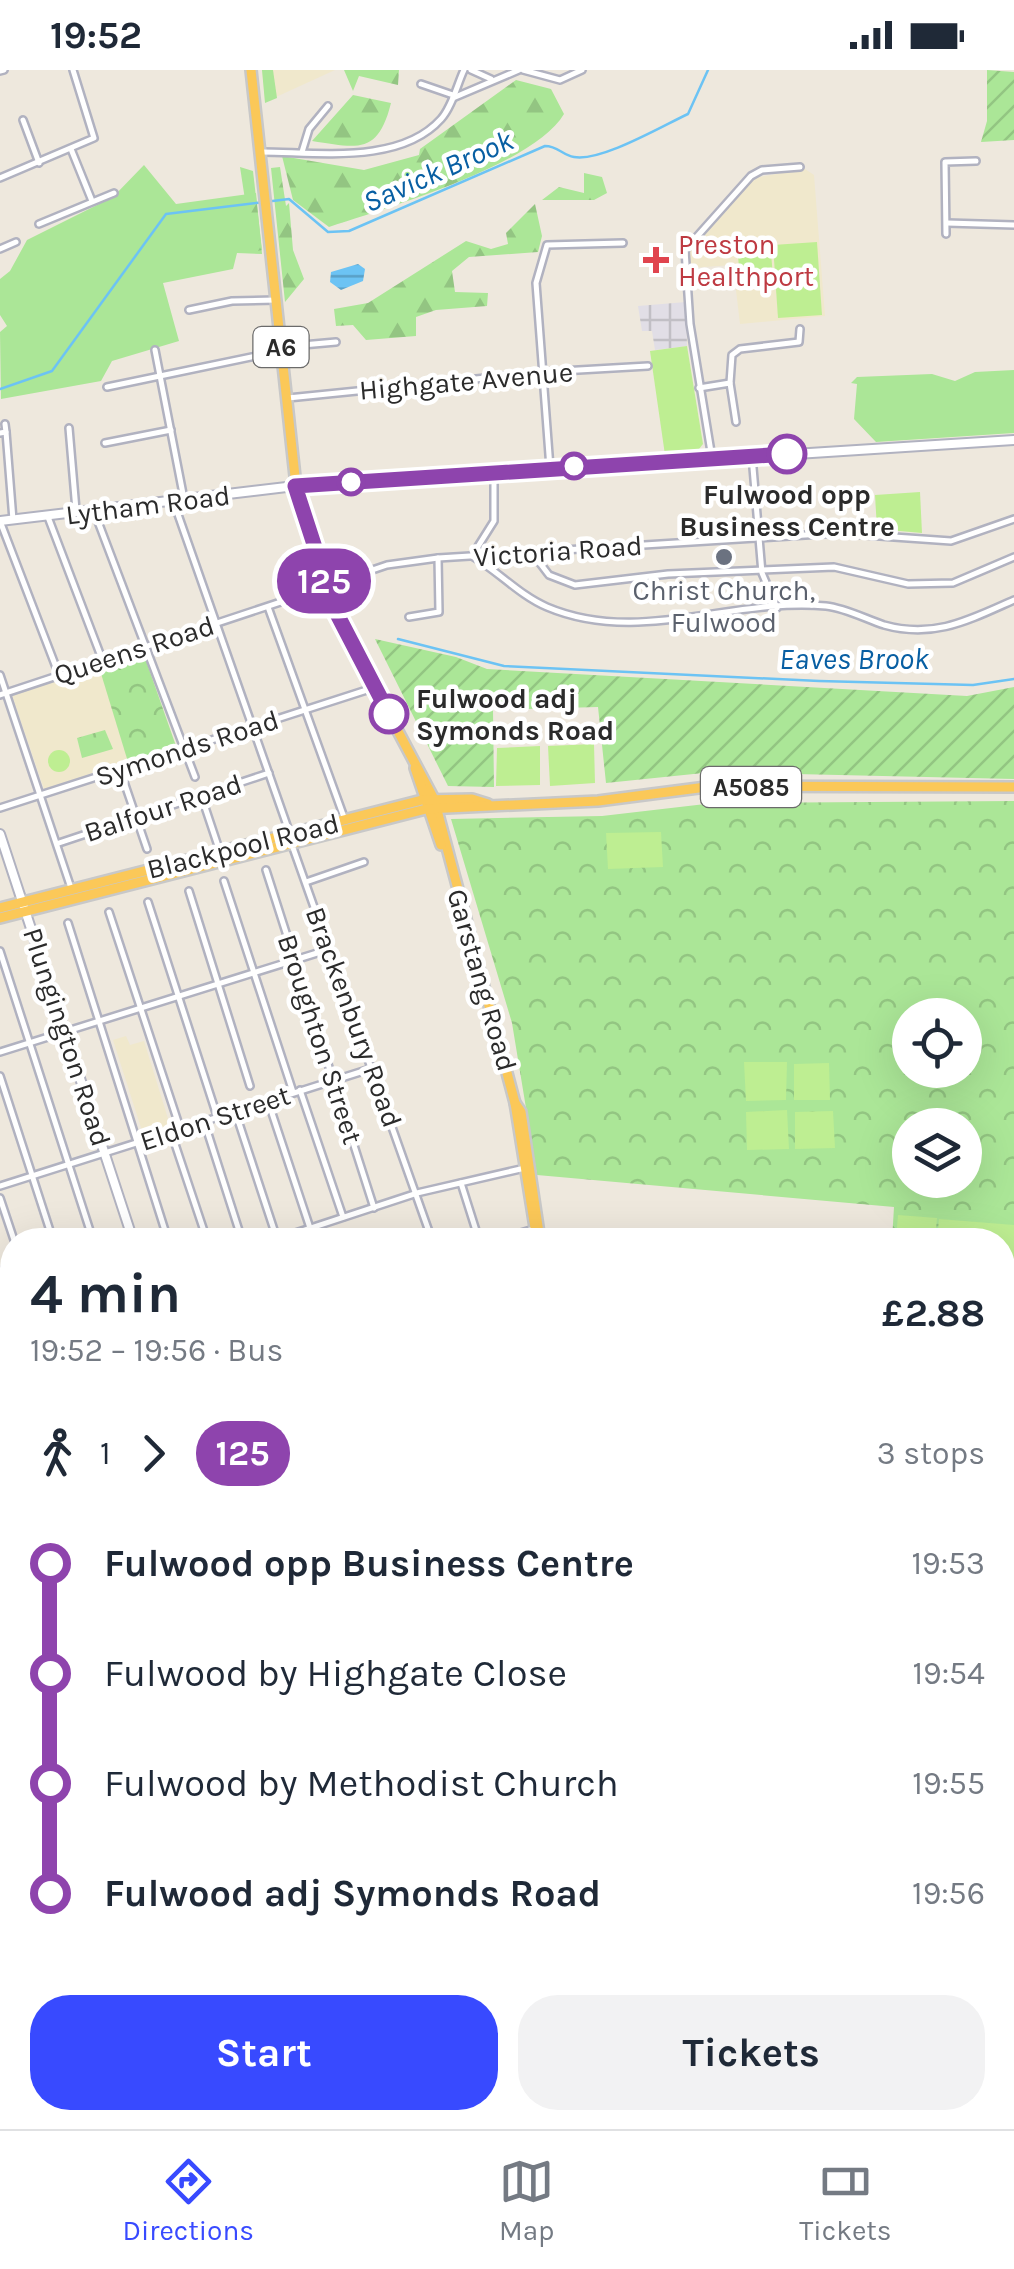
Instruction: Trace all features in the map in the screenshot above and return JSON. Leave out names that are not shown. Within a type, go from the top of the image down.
[{"type":"highway","name":"A6","points":[[252,70],[260,152]]},
{"type":"highway","name":"Garstang Road","points":[[260,152],[295,486],[326,587],[442,829],[447,858]]},
{"type":"highway","points":[[398,805],[415,772]]},
{"type":"highway","name":"Blackpool Road","points":[[0,918],[71,890],[291,838],[398,805],[598,801],[714,786],[1014,786]]},
{"type":"highway","name":"Garstang Road","points":[[430,804],[497,1024],[528,1168],[536,1228]]},
{"type":"highway","name":"Blackpool Road","points":[[0,908],[23,906],[430,804],[488,804]]},
{"type":"highway","points":[[442,829],[460,807]]},
{"type":"street","points":[[0,178],[94,138],[72,70]]},
{"type":"street","points":[[260,152],[371,151],[416,137],[443,117],[468,70],[492,80]]},
{"type":"street","points":[[421,84],[452,97],[521,70],[560,80],[582,70]]},
{"type":"street","points":[[302,152],[309,129],[328,106]]},
{"type":"street","points":[[23,120],[40,162]]},
{"type":"street","points":[[71,149],[92,201]]},
{"type":"street","points":[[946,234],[945,162],[976,161]]},
{"type":"street","points":[[712,458],[699,388],[685,250],[751,176],[762,170],[800,168]]},
{"type":"street","points":[[39,224],[114,192]]},
{"type":"street","points":[[946,223],[1014,225]]},
{"type":"street","points":[[0,249],[16,242]]},
{"type":"street","points":[[550,468],[536,283],[547,245],[623,244]]},
{"type":"street","points":[[189,310],[232,301],[276,300]]},
{"type":"street","points":[[736,422],[730,384],[732,355],[740,350],[799,342],[800,329]]},
{"type":"street","points":[[107,387],[281,349],[336,342]]},
{"type":"street","points":[[155,350],[185,502]]},
{"type":"street","name":"Highgate Avenue","points":[[286,398],[544,372],[648,366]]},
{"type":"street","points":[[699,388],[730,384]]},
{"type":"street","points":[[5,424],[13,520]]},
{"type":"street","points":[[68,428],[76,513]]},
{"type":"street","points":[[105,443],[171,430]]},
{"type":"street","name":"Lytham Road","points":[[0,521],[174,504],[295,486],[1014,440]]},
{"type":"street","points":[[752,456],[762,573],[778,608]]},
{"type":"street","points":[[494,472],[494,521],[472,556],[549,608],[604,621],[670,622],[778,608],[828,606],[889,626],[927,632],[952,628],[1014,600]]},
{"type":"street","name":"Brackenbury Road","points":[[174,504],[428,1228]]},
{"type":"street","points":[[94,511],[195,777]]},
{"type":"street","points":[[48,517],[102,660]]},
{"type":"street","name":"Victoria Road","points":[[340,581],[387,565],[438,558],[756,537],[837,533],[951,541],[1014,519]]},
{"type":"street","points":[[0,521],[59,675]]},
{"type":"street","points":[[532,553],[549,575],[575,585],[668,574],[834,567],[908,584],[954,583],[1014,557]]},
{"type":"street","points":[[409,617],[439,612],[438,558]]},
{"type":"street","name":"Queens Road","points":[[3,694],[326,587]]},
{"type":"street","points":[[268,608],[345,820]]},
{"type":"street","points":[[0,674],[3,694],[58,843],[71,890]]},
{"type":"street","name":"Symonds Road","points":[[0,808],[375,688]]},
{"type":"street","points":[[120,770],[148,849]]},
{"type":"street","name":"Balfour Road","points":[[58,843],[269,772]]},
{"type":"street","points":[[201,795],[220,852]]},
{"type":"street","name":"Plungington Road","points":[[0,834],[3,854],[129,1228]]},
{"type":"street","points":[[306,882],[364,862]]},
{"type":"street","name":"Broughton Street","points":[[266,870],[374,1208]]},
{"type":"street","points":[[224,882],[343,1217]]},
{"type":"street","points":[[189,893],[250,1086]]},
{"type":"street","points":[[149,905],[217,1116]]},
{"type":"street","points":[[109,913],[180,1129]]},
{"type":"street","points":[[69,924],[164,1228]]},
{"type":"street","points":[[0,1052],[330,948]]},
{"type":"street","points":[[0,951],[89,1228]]},
{"type":"street","name":"Eldon Street","points":[[0,1186],[373,1068]]},
{"type":"street","points":[[0,1076],[49,1228]]},
{"type":"street","points":[[268,1101],[310,1228],[417,1193],[528,1168]]},
{"type":"street","points":[[235,1111],[271,1228]]},
{"type":"street","points":[[204,1121],[238,1228]]},
{"type":"street","points":[[171,1132],[202,1228]]},
{"type":"street","points":[[461,1183],[476,1228]]},
{"type":"street","points":[[0,1198],[10,1228]]},
{"type":"shaded area","points":[[262,70],[335,70],[265,102]]},
{"type":"shaded area","points":[[805,169],[814,175],[825,316],[740,324],[733,265],[690,268],[689,250],[754,178]]},
{"type":"shaded area","points":[[686,302],[687,346],[655,350],[652,331],[642,331],[638,306]]},
{"type":"shaded area","points":[[143,652],[176,746],[44,789],[12,695]]},
{"type":"shaded area","points":[[126,1036],[130,1045],[144,1041],[170,1125],[143,1134],[113,1040]]},
{"type":"green space","points":[[262,70],[273,70],[277,98],[265,103]]},
{"type":"green space","points":[[344,70],[399,70],[398,85],[359,76],[353,91]]},
{"type":"green space","points":[[987,70],[1014,72],[1014,140],[981,142],[987,121]]},
{"type":"green space","points":[[516,80],[551,89],[564,114],[548,133],[492,167],[329,227],[293,200],[282,156],[364,170],[419,155],[420,149]]},
{"type":"green space","points":[[353,95],[391,103],[380,132],[372,140],[354,146],[312,141]]},
{"type":"green space","points":[[144,165],[176,204],[256,193],[262,254],[237,253],[233,269],[163,283],[179,341],[112,361],[101,381],[1,399],[0,332],[7,326],[0,315],[0,279],[10,271],[27,240],[113,197]]},
{"type":"green space","points":[[240,167],[253,171],[262,250],[253,252]]},
{"type":"green space","points":[[280,167],[286,206],[289,203],[293,250],[304,279],[285,302],[271,168]]},
{"type":"green space","points":[[584,173],[602,177],[607,193],[594,200],[542,200],[559,187],[584,193]]},
{"type":"green space","points":[[535,204],[542,236],[538,252],[469,257],[452,271],[455,292],[488,293],[487,306],[436,310],[416,317],[416,336],[366,340],[353,325],[336,326],[334,309],[368,303],[466,241],[491,249],[508,244],[506,233]]},
{"type":"green space","points":[[770,242],[773,276],[740,279],[737,244]]},
{"type":"green space","points":[[817,242],[822,315],[778,318],[773,245]]},
{"type":"green space","points":[[687,346],[703,444],[695,454],[665,455],[650,351]]},
{"type":"green space","points":[[1014,370],[1014,433],[876,442],[854,419],[857,384],[851,383],[857,377],[932,374],[955,381],[975,372]]},
{"type":"green space","points":[[920,492],[922,533],[877,529],[875,495]]},
{"type":"green space","points":[[375,639],[456,657],[487,669],[967,696],[1014,687],[1014,779],[713,772],[606,783],[598,707],[493,710],[494,787],[448,786]]},
{"type":"green space","points":[[143,652],[176,746],[128,762],[99,667]]},
{"type":"green space","points":[[105,730],[113,749],[82,758],[77,738]]},
{"type":"green space","points":[[594,744],[595,783],[550,786],[548,746]]},
{"type":"green space","points":[[540,746],[540,785],[496,786],[497,748]]},
{"type":"green space","points":[[59,750],[67,753],[67,769],[59,772],[51,769],[48,761],[51,753]]},
{"type":"green space","points":[[1014,801],[1014,1228],[893,1228],[894,1207],[537,1175],[512,1023],[451,819],[602,816],[714,803]]},
{"type":"green space","points":[[661,832],[663,867],[608,869],[606,833]]},
{"type":"green space","points":[[744,1062],[787,1062],[786,1100],[746,1101]]},
{"type":"green space","points":[[829,1063],[830,1100],[794,1100],[794,1064]]},
{"type":"green space","points":[[787,1110],[789,1149],[747,1150],[746,1112]]},
{"type":"green space","points":[[833,1111],[835,1148],[795,1149],[795,1112]]},
{"type":"green space","points":[[898,1215],[937,1218],[936,1228],[897,1228]]},
{"type":"green space","points":[[939,1219],[1014,1225],[1014,1228],[938,1228]]},
{"type":"water","points":[[358,264],[365,269],[363,281],[341,290],[330,282],[331,272]]},
{"type":"waterway","name":"Savick Brook","points":[[0,389],[52,371],[166,214],[289,199],[328,232],[349,231],[545,146],[570,156],[586,157],[631,142],[688,114],[708,70]]},
{"type":"waterway","name":"Eaves Brook","points":[[398,639],[504,666],[973,685],[1014,679]]},
{"type":"bus line","name":"125","points":[[389,714],[336,612],[295,486],[787,454]]},
{"type":"place","name":"Preston Healthport","points":[[656,260]]},
{"type":"place","name":"Fulwood opp Business Centre","points":[[787,454]]},
{"type":"place","name":"Christ Church, Fulwood","points":[[724,557]]},
{"type":"place","name":"Fulwood adj Symonds Road","points":[[389,714]]}]
